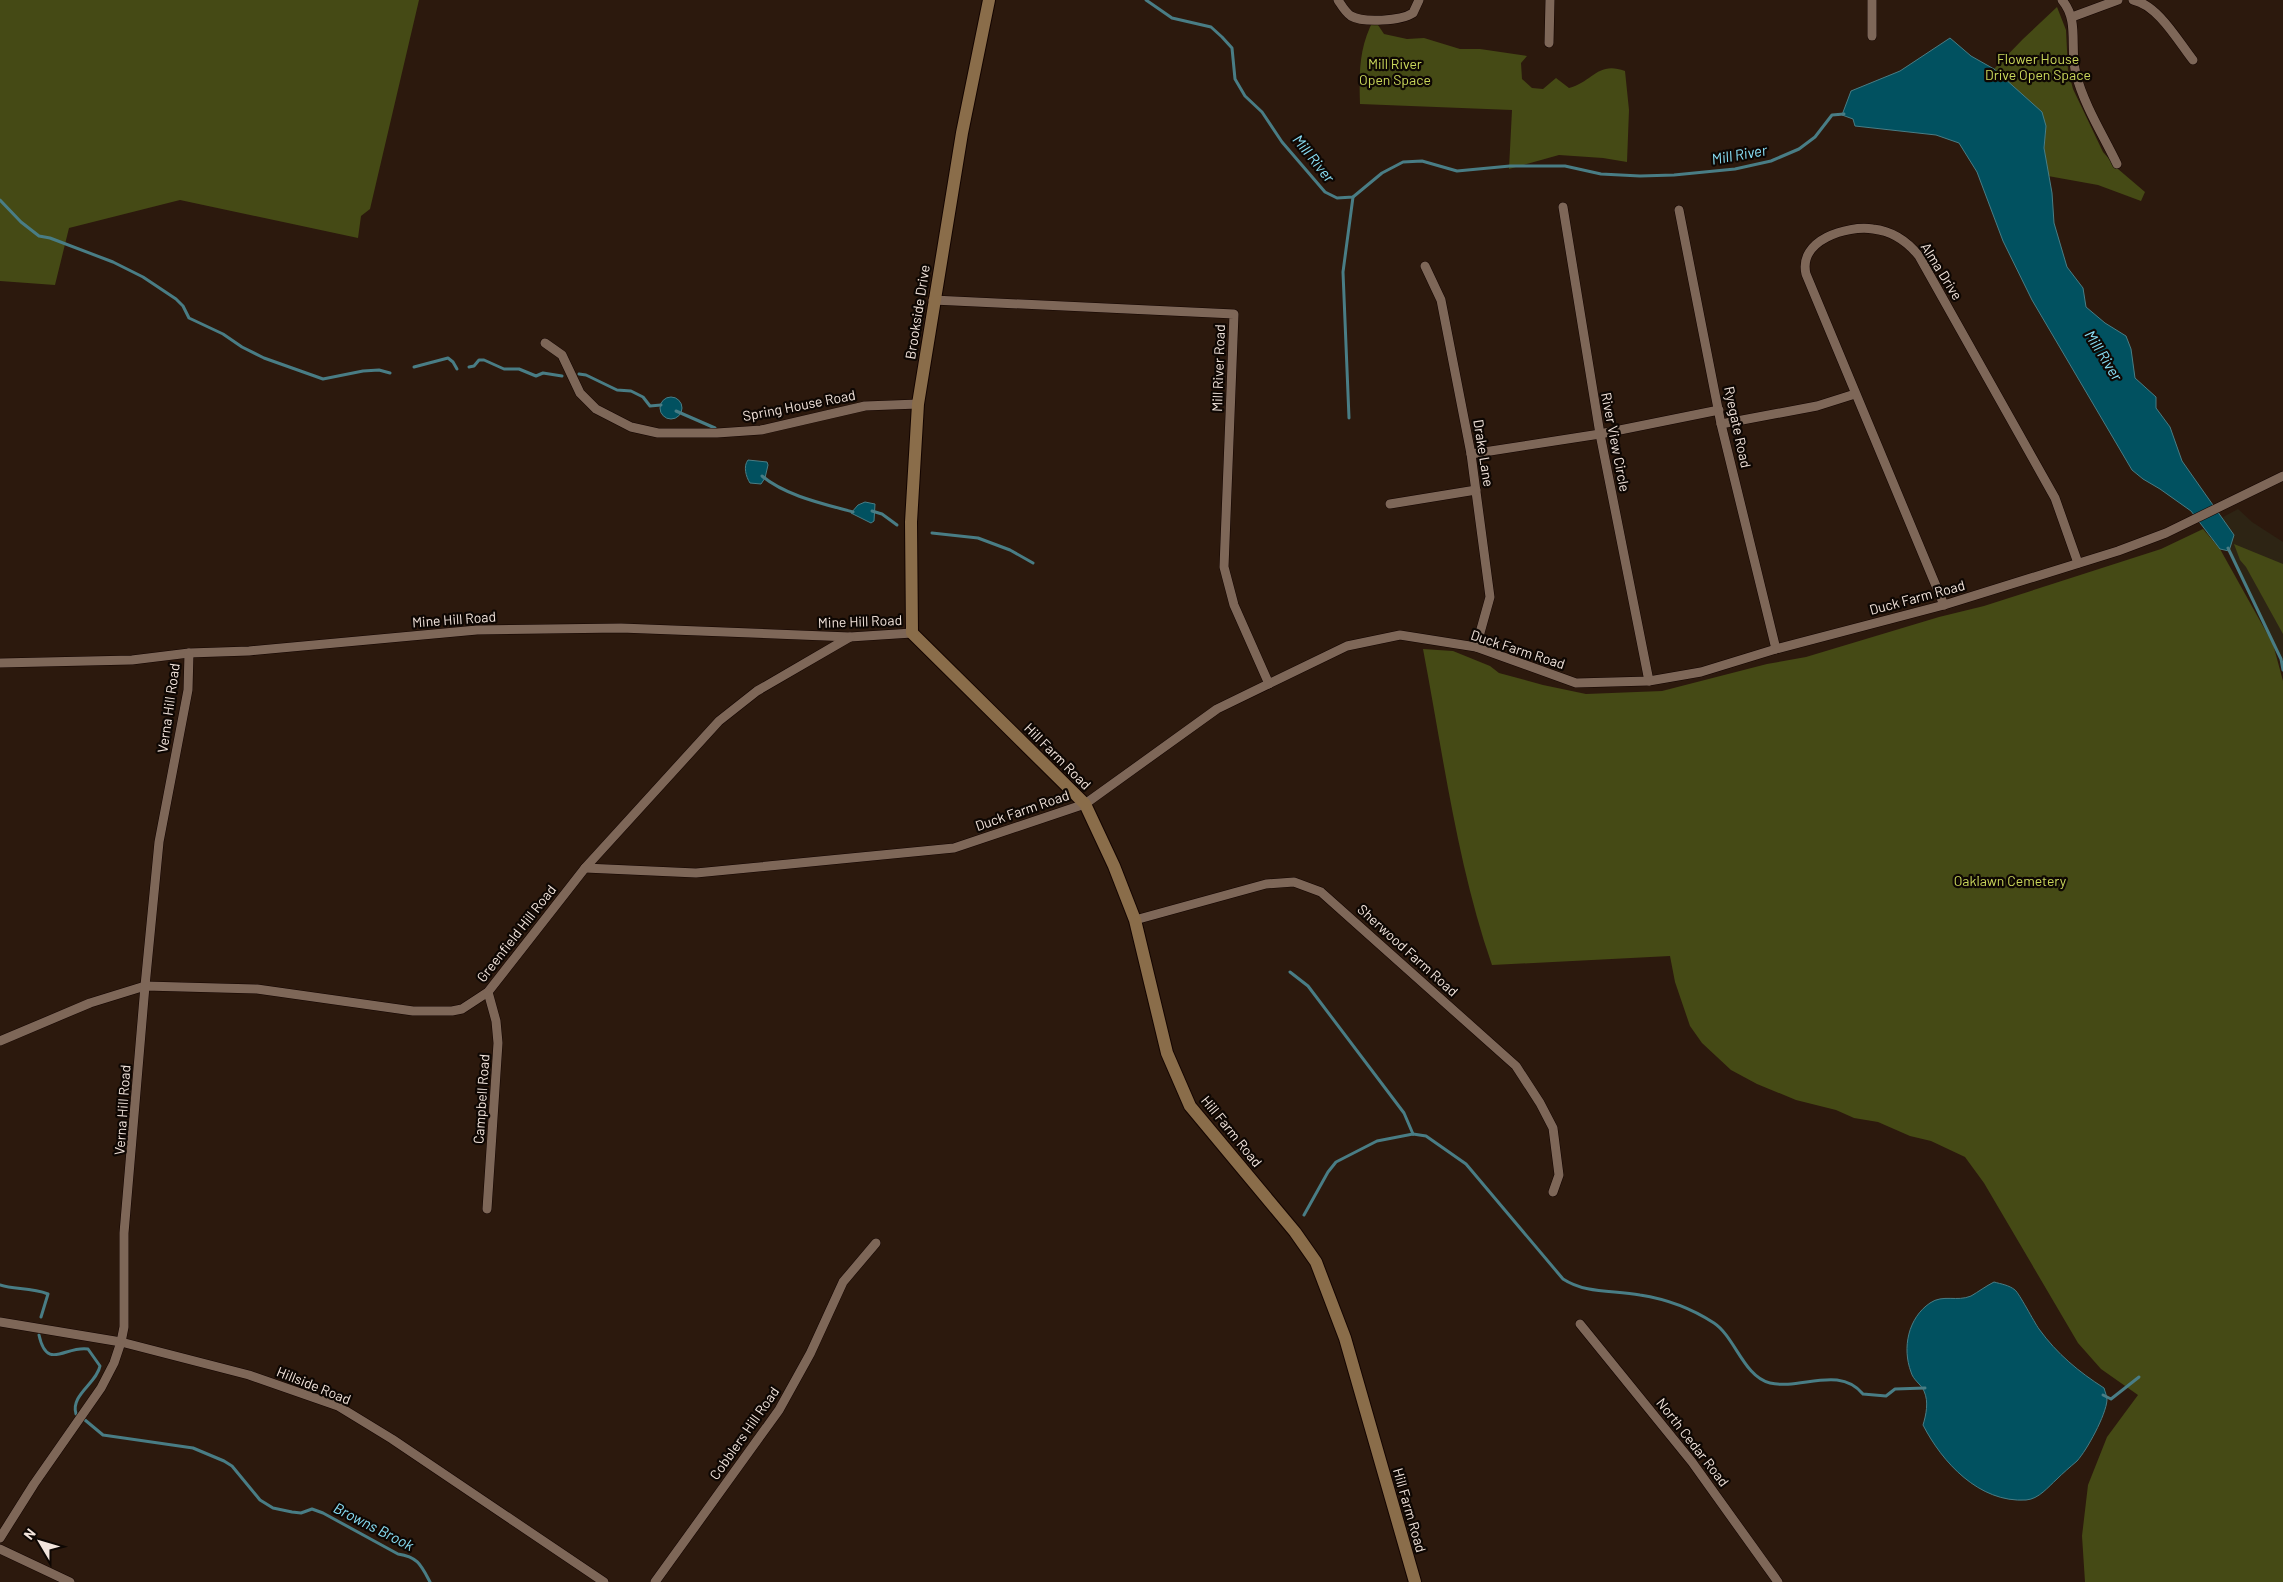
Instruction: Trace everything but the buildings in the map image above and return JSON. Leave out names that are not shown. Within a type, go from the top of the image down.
[{"type":"main road","name":"Brookside Drive","points":[[912,633],[911,522],[918,404],[933,300],[962,133],[989,0]]},
{"type":"main road","name":"Hill Farm Road","points":[[912,633],[1085,804],[1114,866],[1135,920],[1167,1053],[1190,1106],[1295,1232],[1316,1262],[1345,1338],[1415,1582]]},
{"type":"street","points":[[1338,0],[1348,14],[1358,18],[1396,20],[1413,13],[1419,0]]},
{"type":"street","points":[[1549,43],[1550,0]]},
{"type":"street","points":[[1872,0],[1872,36]]},
{"type":"street","points":[[2062,0],[2072,17],[2075,72],[2081,89],[2117,164]]},
{"type":"street","points":[[2072,17],[2118,0]]},
{"type":"street","points":[[2133,0],[2144,3],[2154,11],[2193,60]]},
{"type":"street","name":"River View Circle","points":[[1562,206],[1600,434],[1649,681]]},
{"type":"street","name":"Ryegate Road","points":[[1678,210],[1721,424],[1776,649]]},
{"type":"street","name":"Alma Drive","points":[[1944,605],[1806,274],[1805,265],[1810,250],[1819,242],[1844,231],[1873,228],[1895,235],[1908,244],[1919,256],[2055,498],[2066,523],[2078,563]]},
{"type":"street","name":"Drake Lane","points":[[1425,266],[1441,300],[1471,454],[1476,490],[1490,597],[1476,647]]},
{"type":"street","name":"Mill River Road","points":[[933,300],[1234,314],[1224,567],[1234,605],[1268,684]]},
{"type":"street","name":"Spring House Road","points":[[545,343],[562,355],[580,393],[596,409],[631,427],[658,433],[717,433],[761,430],[865,406],[918,404]]},
{"type":"street","points":[[1721,424],[1818,406],[1855,394]]},
{"type":"street","points":[[1471,454],[1600,434],[1719,410]]},
{"type":"street","name":"Duck Farm Road","points":[[585,868],[696,873],[954,848],[1085,804],[1217,709],[1347,646],[1400,635],[1476,647],[1576,683],[1649,681],[1701,672],[1776,649],[1944,605],[2142,542],[2229,504],[2283,476]]},
{"type":"street","points":[[1390,504],[1476,490]]},
{"type":"street","name":"Mine Hill Road","points":[[0,663],[132,660],[189,653],[249,651],[477,630],[621,628],[850,638],[912,633]]},
{"type":"street","name":"Greenfield Hill Road","points":[[0,1041],[90,1003],[145,986],[258,989],[413,1011],[436,1012],[462,1009],[488,992],[585,868],[719,721],[757,691],[850,638]]},
{"type":"street","name":"Verna Hill Road","points":[[0,1538],[34,1484],[101,1388],[114,1363],[121,1342],[124,1327],[124,1233],[145,986],[160,842],[188,690],[189,653]]},
{"type":"street","name":"Sherwood Farm Road","points":[[1135,920],[1266,884],[1294,882],[1321,892],[1516,1066],[1540,1103],[1553,1128],[1559,1174],[1553,1192]]},
{"type":"street","name":"Campbell Road","points":[[487,1209],[498,1043],[496,1021],[488,992]]},
{"type":"street","name":"Cobblers Hill Road","points":[[655,1582],[779,1410],[810,1354],[843,1282],[876,1243]]},
{"type":"street","name":"Hillside Road","points":[[0,1322],[121,1342],[249,1375],[338,1406],[392,1439],[604,1582]]},
{"type":"street","name":"North Cedar Road","points":[[1580,1324],[1703,1477],[1778,1582]]},
{"type":"street","points":[[0,1549],[70,1582]]},
{"type":"shaded area","points":[[2238,509],[2252,522],[2283,542],[2283,664],[2220,529],[2214,522]]},
{"type":"green space","points":[[0,0],[419,0],[370,209],[361,216],[358,238],[180,200],[69,228],[55,285],[0,281]]},
{"type":"green space","name":"Flower House Drive Open Space","points":[[2057,7],[2066,30],[2068,70],[2073,89],[2103,152],[2118,169],[2145,192],[2141,201],[2098,185],[2048,176],[2044,148],[2046,126],[2009,82],[1994,69]]},
{"type":"green space","name":"Mill River Open Space","points":[[1374,19],[1384,34],[1407,39],[1424,38],[1460,49],[1480,49],[1527,56],[1521,63],[1522,79],[1532,88],[1543,89],[1556,78],[1569,88],[1601,70],[1616,69],[1625,71],[1629,110],[1627,162],[1603,158],[1559,155],[1509,169],[1512,110],[1360,104],[1361,60],[1365,40]]},
{"type":"green space","name":"Oaklawn Cemetery","points":[[2203,529],[2220,549],[2273,644],[2283,681],[2283,1582],[2085,1582],[2082,1536],[2088,1485],[2107,1437],[2138,1395],[2101,1369],[2078,1343],[1984,1183],[1965,1157],[1931,1141],[1910,1136],[1878,1122],[1854,1118],[1836,1110],[1796,1100],[1757,1084],[1731,1070],[1702,1043],[1690,1026],[1675,982],[1670,956],[1492,965],[1469,888],[1460,848],[1423,649],[1453,651],[1490,666],[1499,673],[1586,694],[1662,691],[1767,664],[1806,657],[1939,617],[1984,606],[2161,549]]},
{"type":"green space","points":[[2234,544],[2283,564],[2283,634],[2246,567],[2240,560]]},
{"type":"water","points":[[1950,38],[1971,56],[1994,69],[2042,112],[2046,126],[2044,148],[2052,193],[2054,223],[2067,267],[2083,288],[2086,307],[2105,323],[2126,336],[2131,349],[2135,378],[2156,397],[2156,408],[2170,427],[2182,461],[2234,535],[2229,551],[2220,549],[2191,511],[2132,470],[2032,300],[2003,241],[1977,172],[1959,143],[1936,135],[1855,126],[1853,119],[1842,115],[1851,91],[1900,71]]},
{"type":"water","points":[[671,397],[679,400],[682,408],[679,416],[671,419],[663,416],[660,408],[663,400]]},
{"type":"water","points":[[748,460],[767,462],[765,478],[761,484],[750,483],[745,468]]},
{"type":"water","points":[[865,502],[875,504],[874,521],[871,523],[851,513],[858,505]]},
{"type":"water","points":[[1994,1282],[2015,1290],[2053,1347],[2086,1376],[2104,1388],[2107,1398],[2100,1423],[2081,1456],[2043,1492],[2026,1500],[2009,1499],[1993,1495],[1978,1487],[1964,1478],[1940,1453],[1923,1425],[1926,1395],[1912,1375],[1908,1363],[1907,1344],[1909,1334],[1916,1317],[1922,1309],[1935,1300],[1966,1298]]},
{"type":"waterway","name":"Mill River","points":[[1146,0],[1172,18],[1211,27],[1222,37],[1232,48],[1235,79],[1245,96],[1262,112],[1282,142],[1325,192],[1337,198],[1353,197],[1382,173],[1403,162],[1422,161],[1457,171],[1510,166],[1565,166],[1601,174],[1640,176],[1674,175],[1735,169],[1771,161],[1799,149],[1815,137],[1832,115],[1844,114]]},
{"type":"waterway","points":[[1349,418],[1343,272],[1353,197]]},
{"type":"waterway","points":[[0,200],[21,222],[39,236],[50,238],[113,262],[143,277],[176,299],[183,306],[189,318],[223,334],[242,347],[264,358],[323,379],[363,371],[379,370],[390,373]]},
{"type":"waterway","points":[[414,367],[448,358],[457,369]]},
{"type":"waterway","points":[[469,367],[474,366],[479,360],[484,360],[504,369],[519,369],[536,376],[543,373],[562,376]]},
{"type":"waterway","points":[[579,374],[586,375],[617,390],[631,391],[643,397],[650,406],[661,405]]},
{"type":"waterway","points":[[676,411],[715,428]]},
{"type":"waterway","points":[[762,476],[782,489],[794,494],[853,512]]},
{"type":"waterway","points":[[872,511],[882,514],[897,525]]},
{"type":"waterway","points":[[932,533],[978,538],[1010,550],[1033,563]]},
{"type":"waterway","name":"Mill River","points":[[2228,548],[2281,659],[2283,670]]},
{"type":"waterway","points":[[1290,972],[1308,986],[1404,1113],[1413,1134]]},
{"type":"waterway","points":[[1304,1215],[1328,1172],[1336,1162],[1377,1141],[1413,1134],[1426,1136],[1466,1164],[1563,1279],[1572,1284],[1600,1291],[1630,1293],[1659,1299],[1696,1313],[1721,1329],[1753,1373],[1770,1383],[1794,1384],[1819,1380],[1843,1381],[1853,1385],[1863,1394],[1886,1396],[1895,1389],[1925,1388]]},
{"type":"waterway","name":"Browns Brook","points":[[0,1285],[35,1290],[48,1294],[41,1317]]},
{"type":"waterway","name":"Browns Brook","points":[[39,1335],[42,1346],[52,1355],[72,1350],[88,1349],[100,1366],[94,1378],[80,1395],[75,1407],[76,1414]]},
{"type":"waterway","points":[[2103,1395],[2111,1399],[2139,1377]]},
{"type":"waterway","name":"Browns Brook","points":[[85,1420],[103,1435],[193,1448],[224,1461],[232,1466],[260,1500],[273,1508],[301,1513],[312,1509],[323,1513],[398,1554],[415,1560],[421,1566],[430,1582]]}]
